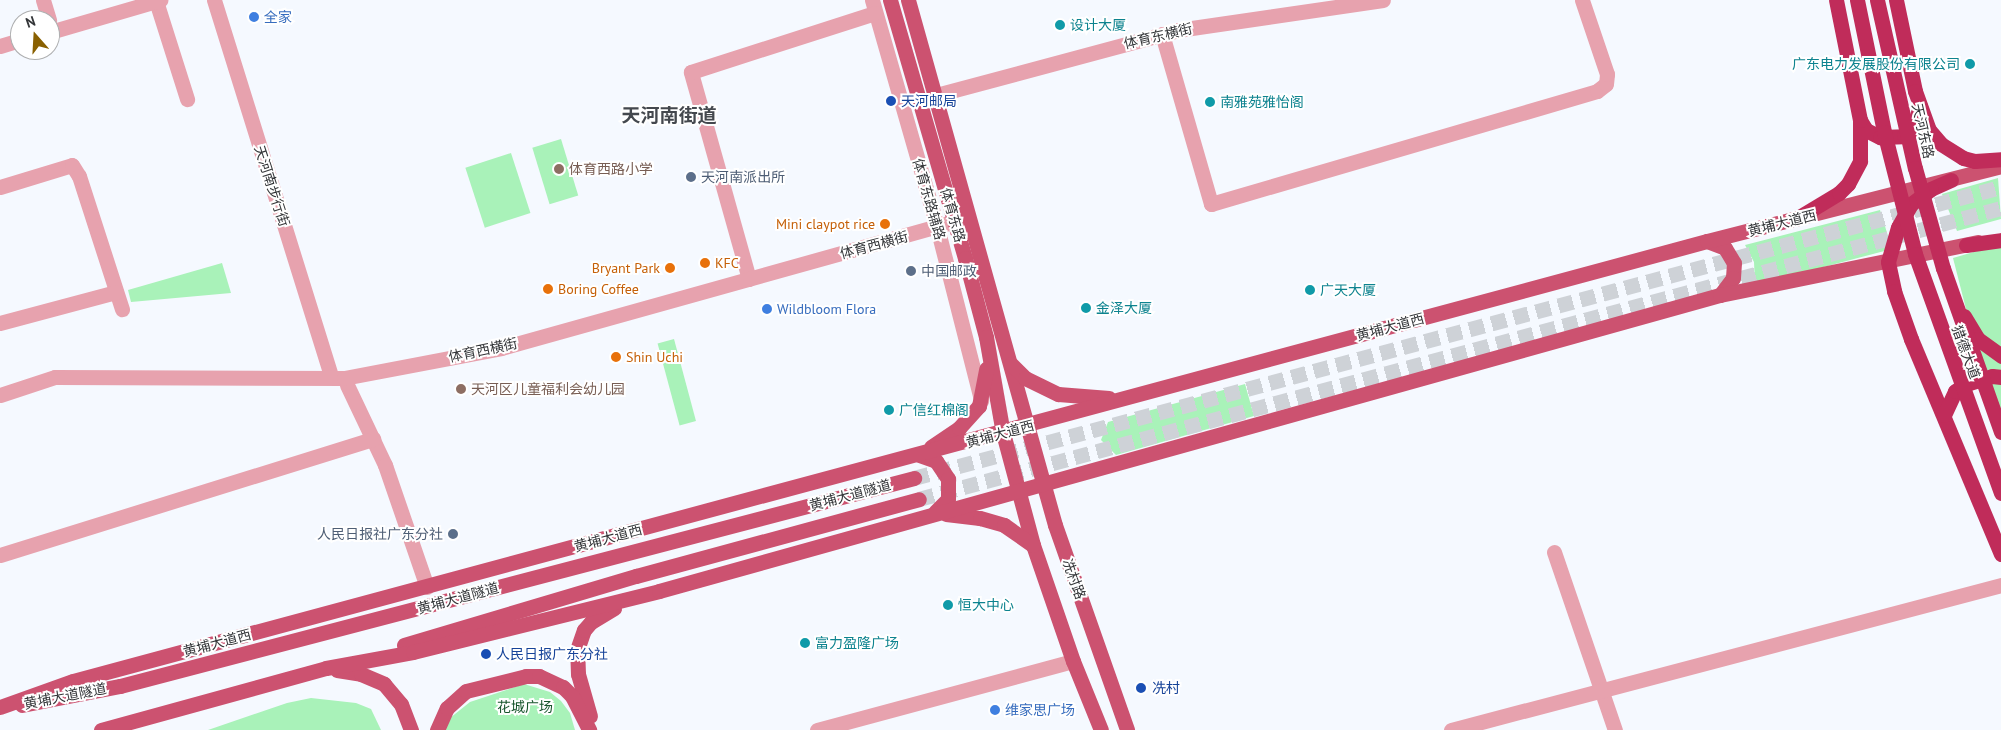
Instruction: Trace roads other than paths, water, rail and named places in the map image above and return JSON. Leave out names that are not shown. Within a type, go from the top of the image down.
[{"type":"highway","points":[[1796,219],[1839,193],[1856,173],[1862,149],[1860,120],[1836,0]]},
{"type":"highway","name":"猎德大道","points":[[1857,0],[1906,220],[1934,312],[2001,493]]},
{"type":"highway","name":"天河东路","points":[[1877,0],[1909,143],[1943,268]]},
{"type":"highway","points":[[1896,0],[1920,106],[1929,130],[1954,153],[1975,161],[2001,159]]},
{"type":"highway","points":[[1860,120],[1866,130],[1880,137],[1904,136],[1913,129],[1920,106]]},
{"type":"highway","points":[[1951,180],[1931,189],[1912,204],[1898,227],[1888,262],[1904,322],[2001,554]]},
{"type":"highway","points":[[1966,246],[2001,240]]},
{"type":"highway","points":[[1943,268],[1966,321],[1978,340],[2001,356]]},
{"type":"highway","name":"猎德大道","points":[[1943,268],[2001,432]]},
{"type":"highway","points":[[1944,415],[1955,391],[1966,384],[1992,376],[2001,377]]},
{"type":"main road","name":"体育东路","points":[[890,0],[955,221],[986,337],[1003,433],[1020,490]]},
{"type":"main road","name":"体育东路","points":[[908,0],[1027,426]]},
{"type":"main road","name":"黄埔大道西","points":[[0,708],[73,681],[1003,433],[1708,242],[2001,166]]},
{"type":"main road","points":[[101,730],[326,668],[413,652],[659,591],[1720,295],[1966,246],[2001,236]]},
{"type":"main road","points":[[1708,242],[1725,248],[1734,263],[1733,278],[1720,295]]},
{"type":"main road","points":[[919,455],[959,428],[981,400],[986,378],[986,337]]},
{"type":"main road","points":[[1011,364],[1044,388],[1069,397],[1136,397]]},
{"type":"main road","name":"冼村路","points":[[1027,426],[1043,484],[1127,730]]},
{"type":"main road","points":[[919,455],[936,461],[948,479],[948,498],[932,514]]},
{"type":"main road","name":"黄埔大道隧道","points":[[0,708],[120,686],[914,478]]},
{"type":"main road","name":"冼村路","points":[[1020,490],[1034,545],[1073,662],[1101,730]]},
{"type":"main road","name":"黄埔大道隧道","points":[[326,668],[636,576],[919,499]]},
{"type":"main road","points":[[932,514],[980,518],[1004,525],[1034,545]]},
{"type":"main road","points":[[594,730],[576,661],[584,630],[616,607],[659,591]]},
{"type":"main road","points":[[326,668],[361,674],[384,684],[401,704],[412,730]]},
{"type":"main road","points":[[437,730],[447,708],[466,691],[526,676],[539,676],[563,687],[572,696],[589,730]]},
{"type":"street","points":[[60,24],[158,0],[187,99]]},
{"type":"street","name":"天河南步行街","points":[[214,0],[330,372]]},
{"type":"street","name":"体育东横街","points":[[936,95],[1162,34],[1384,0]]},
{"type":"street","points":[[1162,34],[1211,204],[1597,91],[1606,84],[1607,74],[1582,0]]},
{"type":"street","points":[[749,279],[691,72],[874,7]]},
{"type":"street","name":"体育东路辅路","points":[[874,7],[937,227],[981,400]]},
{"type":"street","points":[[0,187],[72,165],[79,176],[122,309]]},
{"type":"street","name":"体育西横街","points":[[0,395],[54,377],[344,378],[501,348],[955,221]]},
{"type":"street","points":[[0,323],[116,292]]},
{"type":"street","points":[[347,384],[373,439],[427,587]]},
{"type":"street","points":[[0,555],[373,439]]},
{"type":"street","points":[[1554,552],[1615,730]]},
{"type":"street","points":[[1451,730],[2001,585]]},
{"type":"street","points":[[817,730],[1073,662]]},
{"type":"tunnel","points":[[914,478],[2001,187]]},
{"type":"tunnel","points":[[919,499],[2001,208]]},
{"type":"place","name":"全家","points":[[254,17]]},
{"type":"place","name":"设计大厦","points":[[1060,25]]},
{"type":"place","name":"广东电力发展股份有限公司","points":[[1970,64]]},
{"type":"place","name":"天河邮局","points":[[891,101]]},
{"type":"place","name":"南雅苑雅怡阁","points":[[1210,102]]},
{"type":"place","name":"体育西路小学","points":[[559,169]]},
{"type":"place","name":"天河南派出所","points":[[691,177]]},
{"type":"place","name":"Mini claypot rice","points":[[885,224]]},
{"type":"place","name":"KFC","points":[[705,263]]},
{"type":"place","name":"Bryant Park","points":[[670,268]]},
{"type":"place","name":"中国邮政","points":[[911,271]]},
{"type":"place","name":"Boring Coffee","points":[[548,289]]},
{"type":"place","name":"广天大厦","points":[[1310,290]]},
{"type":"place","name":"金泽大厦","points":[[1086,308]]},
{"type":"place","name":"Wildbloom Flora","points":[[767,309]]},
{"type":"place","name":"Shin Uchi","points":[[616,357]]},
{"type":"place","name":"天河区儿童福利会幼儿园","points":[[461,389]]},
{"type":"place","name":"广信红棉阁","points":[[889,410]]},
{"type":"place","name":"人民日报社广东分社","points":[[453,534]]},
{"type":"place","name":"恒大中心","points":[[948,605]]},
{"type":"place","name":"富力盈隆广场","points":[[805,643]]},
{"type":"place","name":"人民日报广东分社","points":[[486,654]]},
{"type":"place","name":"冼村","points":[[1141,688]]},
{"type":"place","name":"维家思广场","points":[[995,710]]},
{"type":"district","name":"天河南街道","points":[[669,116]]},
{"type":"park label","name":"花城广场","points":[[525,707]]}]
